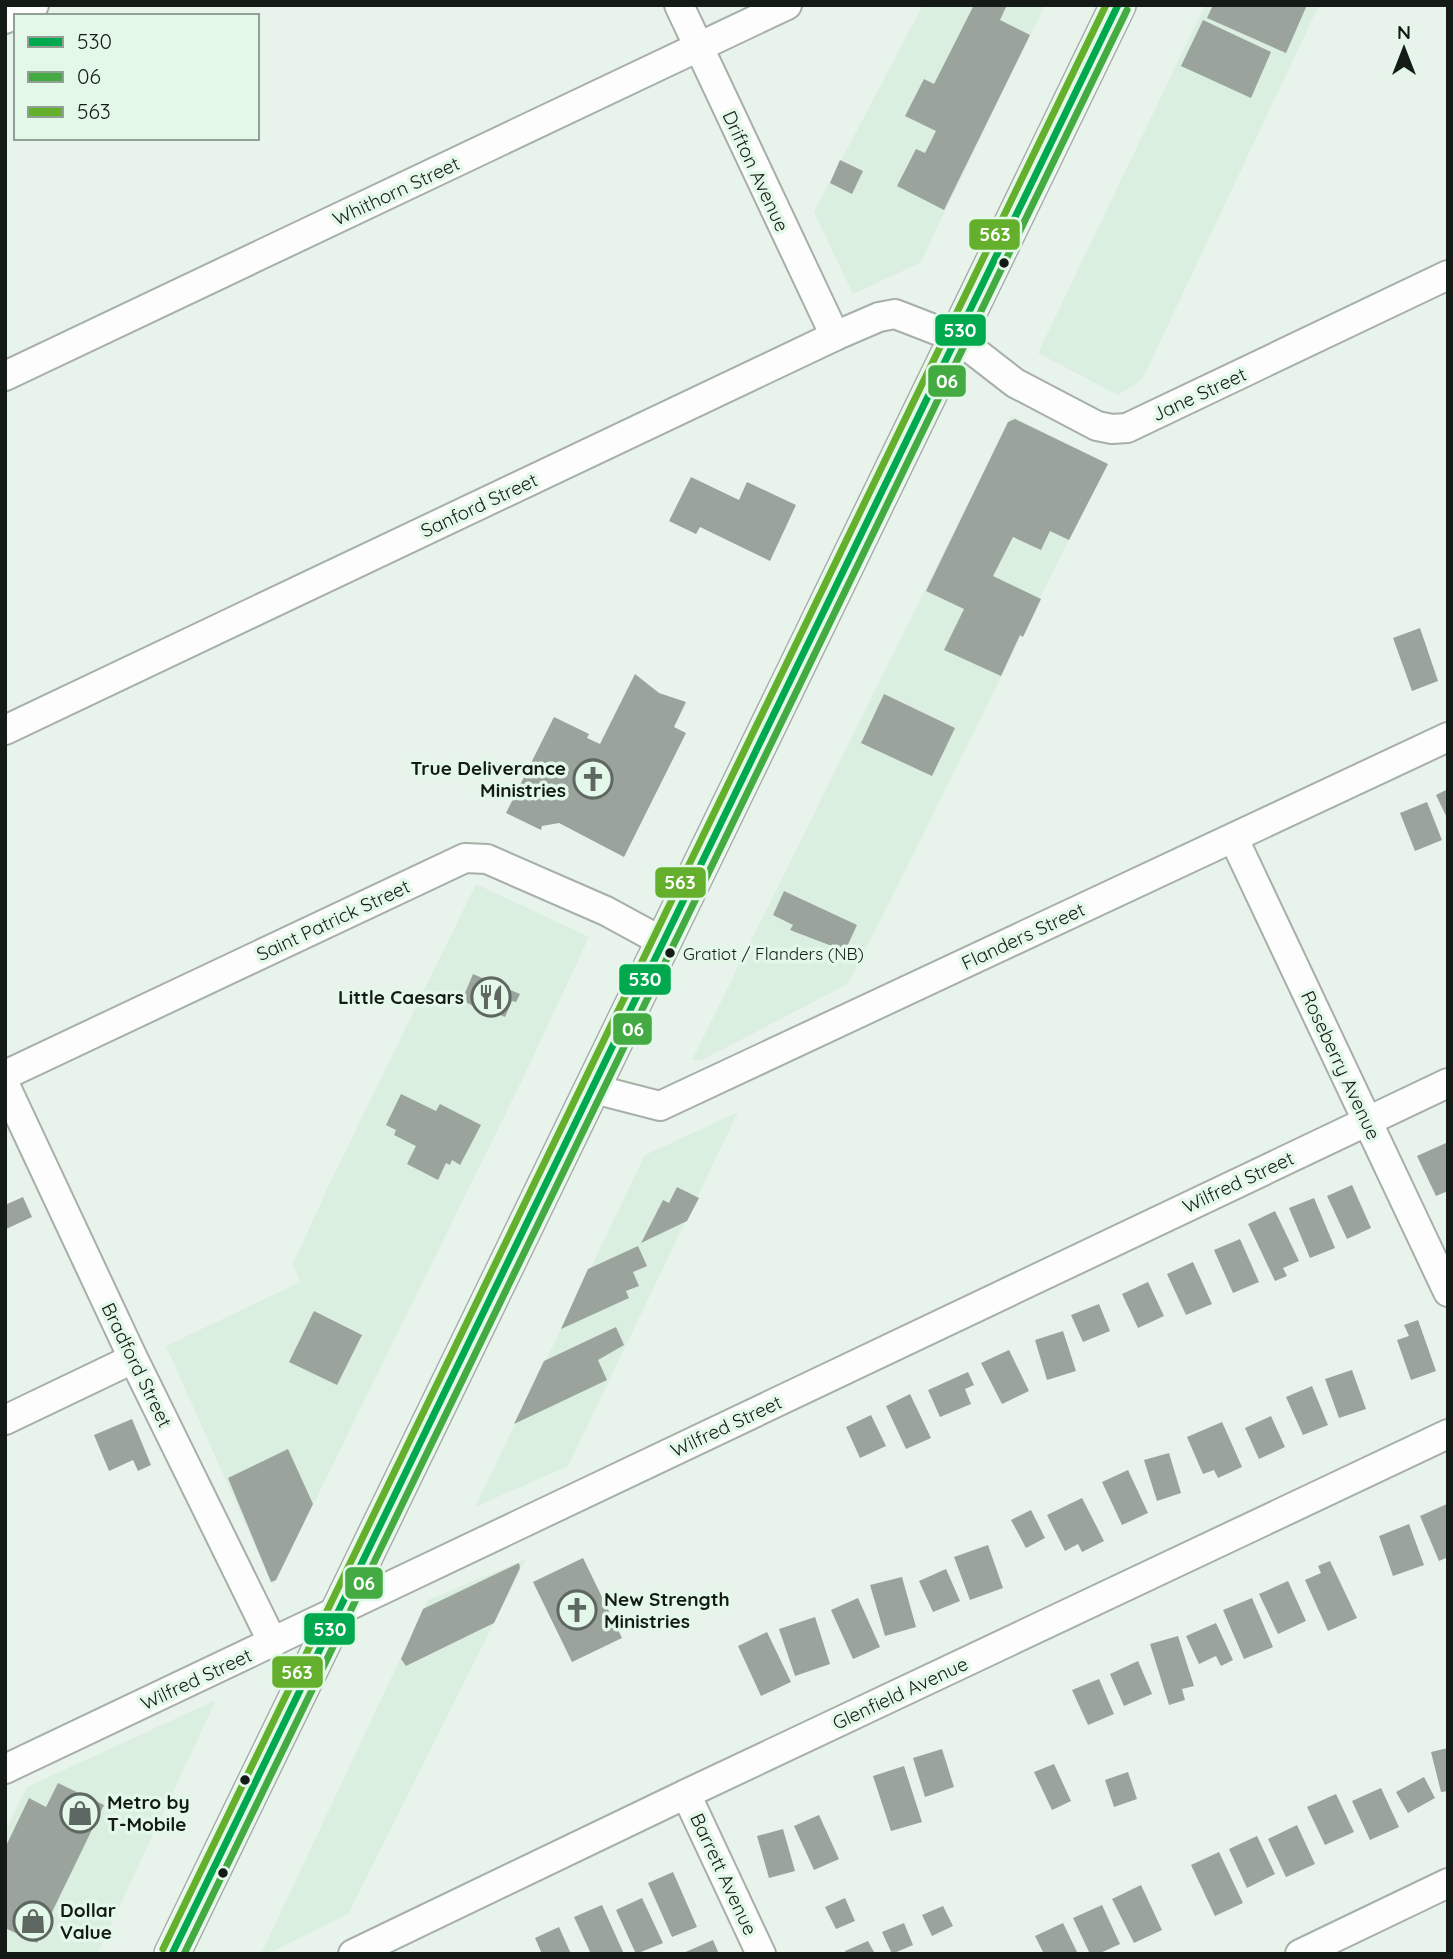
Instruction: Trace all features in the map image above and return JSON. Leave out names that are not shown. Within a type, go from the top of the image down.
[{"type":"main road","points":[[172,1954],[594,1090],[663,942],[1118,5]]},
{"type":"street","points":[[15,14],[34,5]]},
{"type":"street","name":"Drifton Avenue","points":[[678,5],[835,336]]},
{"type":"street","name":"Whithorn Street","points":[[5,376],[788,5]]},
{"type":"street","name":"Jane Street","points":[[957,338],[1016,383],[1062,408],[1097,426],[1127,428],[1448,275]]},
{"type":"street","name":"Sanford Street","points":[[5,730],[879,317],[895,314],[957,338]]},
{"type":"street","name":"Flanders Street","points":[[594,1090],[660,1105],[1448,737]]},
{"type":"street","name":"Roseberry Avenue","points":[[1234,839],[1448,1292]]},
{"type":"street","name":"Saint Patrick Street","points":[[5,1075],[465,858],[487,859],[606,912],[663,942]]},
{"type":"street","name":"Wilfred Street","points":[[5,1769],[1448,1083]]},
{"type":"street","name":"Bradford Street","points":[[5,1085],[132,1356],[273,1643]]},
{"type":"street","points":[[5,1420],[120,1366],[132,1356]]},
{"type":"street","name":"Glenfield Avenue","points":[[353,1954],[1448,1434]]},
{"type":"street","name":"Barrett Avenue","points":[[686,1794],[761,1954]]},
{"type":"street","points":[[1300,1954],[1448,1884]]},
{"type":"shaded area","points":[[923,5],[1045,5],[920,263],[853,294],[814,212]]},
{"type":"shaded area","points":[[1205,5],[1319,5],[1142,380],[1118,395],[1038,353]]},
{"type":"shaded area","points":[[1011,416],[1107,463],[898,885],[848,984],[702,1060],[692,1060]]},
{"type":"shaded area","points":[[476,884],[589,937],[525,1074],[273,1586],[166,1346],[300,1282],[293,1264]]},
{"type":"shaded area","points":[[738,1112],[568,1466],[475,1507],[645,1155]]},
{"type":"shaded area","points":[[526,1559],[348,1914],[267,1954],[261,1954],[428,1600]]},
{"type":"shaded area","points":[[216,1700],[97,1954],[5,1954],[5,1832],[27,1787]]},
{"type":"building","points":[[970,5],[1007,5],[1000,20],[1030,35],[944,210],[897,186],[916,149],[925,153],[936,131],[905,116],[924,79],[934,84],[973,7]]},
{"type":"building","points":[[1213,5],[1307,5],[1286,53],[1207,18]]},
{"type":"building","points":[[1203,20],[1271,52],[1251,98],[1181,66]]},
{"type":"building","points":[[840,160],[863,171],[852,194],[830,183]]},
{"type":"building","points":[[1015,419],[1108,464],[1069,540],[1050,531],[1041,550],[1013,537],[993,576],[1041,599],[1001,676],[944,650],[964,609],[926,591],[1008,422]]},
{"type":"building","points":[[691,477],[739,500],[747,482],[796,505],[770,561],[700,527],[696,534],[669,521]]},
{"type":"building","points":[[1420,628],[1438,681],[1412,691],[1393,638]]},
{"type":"building","name":"True Deliverance Ministries","points":[[635,674],[659,693],[686,702],[674,727],[686,733],[624,857],[559,823],[542,826],[541,830],[506,813],[554,717],[589,734],[587,738],[600,744]]},
{"type":"building","points":[[884,694],[955,728],[932,776],[861,743]]},
{"type":"building","points":[[1448,789],[1448,820],[1436,795]]},
{"type":"building","points":[[1427,802],[1442,840],[1415,851],[1400,813]]},
{"type":"building","points":[[784,891],[857,925],[845,951],[790,930],[793,925],[773,915]]},
{"type":"building","name":"Little Caesars","points":[[473,974],[520,994],[516,1002],[512,1001],[505,1017],[495,1013],[493,1017],[462,1000]]},
{"type":"building","points":[[401,1094],[436,1111],[440,1104],[481,1125],[460,1165],[452,1160],[450,1165],[446,1163],[438,1180],[407,1164],[416,1146],[394,1135],[396,1130],[386,1125]]},
{"type":"building","points":[[1446,1143],[1448,1191],[1436,1196],[1417,1156]]},
{"type":"building","points":[[1352,1185],[1371,1228],[1347,1239],[1327,1196]]},
{"type":"building","points":[[677,1187],[699,1198],[687,1221],[641,1243],[663,1200],[669,1203]]},
{"type":"building","points":[[23,1197],[32,1217],[6,1229],[5,1205]]},
{"type":"building","points":[[1314,1198],[1335,1248],[1310,1258],[1289,1208]]},
{"type":"building","points":[[1275,1211],[1299,1261],[1283,1268],[1287,1276],[1275,1281],[1248,1224]]},
{"type":"building","points":[[1240,1239],[1259,1282],[1233,1293],[1214,1250]]},
{"type":"building","points":[[638,1246],[647,1266],[633,1272],[639,1286],[626,1291],[629,1298],[561,1329],[588,1269]]},
{"type":"building","points":[[1193,1262],[1212,1304],[1186,1315],[1167,1274]]},
{"type":"building","points":[[1148,1282],[1164,1316],[1138,1328],[1122,1294]]},
{"type":"building","points":[[1099,1304],[1110,1331],[1083,1342],[1071,1315]]},
{"type":"building","points":[[314,1311],[362,1335],[337,1385],[289,1362]]},
{"type":"building","points":[[1418,1320],[1436,1371],[1411,1380],[1397,1340],[1409,1336],[1404,1325]]},
{"type":"building","points":[[616,1327],[624,1345],[598,1360],[607,1380],[514,1424],[544,1361]]},
{"type":"building","points":[[1063,1331],[1076,1371],[1047,1380],[1035,1340]]},
{"type":"building","points":[[1009,1350],[1029,1391],[1002,1404],[981,1363]]},
{"type":"building","points":[[1352,1370],[1366,1409],[1339,1418],[1325,1379]]},
{"type":"building","points":[[968,1372],[974,1385],[965,1389],[971,1404],[940,1417],[928,1390]]},
{"type":"building","points":[[1312,1386],[1328,1425],[1303,1435],[1286,1397]]},
{"type":"building","points":[[910,1394],[931,1438],[906,1449],[886,1406]]},
{"type":"building","points":[[871,1415],[886,1446],[860,1458],[846,1427]]},
{"type":"building","points":[[1271,1416],[1285,1447],[1259,1459],[1245,1428]]},
{"type":"building","points":[[132,1419],[151,1465],[138,1471],[133,1460],[109,1471],[94,1435]]},
{"type":"building","points":[[1222,1422],[1242,1467],[1218,1478],[1214,1470],[1203,1474],[1187,1437]]},
{"type":"building","points":[[288,1449],[313,1504],[276,1580],[271,1582],[228,1478]]},
{"type":"building","points":[[1169,1453],[1181,1493],[1157,1501],[1144,1460]]},
{"type":"building","points":[[1128,1470],[1148,1513],[1122,1525],[1102,1482]]},
{"type":"building","points":[[1082,1498],[1104,1541],[1082,1552],[1078,1544],[1065,1551],[1047,1515]]},
{"type":"building","points":[[1447,1504],[1448,1557],[1439,1561],[1420,1516]]},
{"type":"building","points":[[1031,1510],[1045,1538],[1026,1548],[1011,1520]]},
{"type":"building","points":[[1409,1524],[1424,1565],[1393,1576],[1379,1536]]},
{"type":"building","points":[[988,1545],[1003,1588],[970,1600],[954,1557]]},
{"type":"building","name":"New Strength Ministries","points":[[583,1558],[622,1638],[572,1662],[533,1582]]},
{"type":"building","points":[[1330,1561],[1357,1618],[1328,1631],[1305,1580],[1321,1573],[1318,1566]]},
{"type":"building","points":[[519,1563],[520,1568],[494,1623],[406,1666],[401,1659],[423,1609]]},
{"type":"building","points":[[946,1569],[960,1601],[933,1612],[919,1581]]},
{"type":"building","points":[[902,1577],[916,1627],[885,1636],[870,1585]]},
{"type":"building","points":[[1288,1581],[1306,1621],[1278,1634],[1259,1594]]},
{"type":"building","points":[[858,1598],[880,1647],[853,1659],[831,1610]]},
{"type":"building","points":[[1252,1598],[1273,1647],[1244,1659],[1223,1610]]},
{"type":"building","points":[[815,1617],[830,1664],[795,1676],[779,1629]]},
{"type":"building","points":[[1216,1623],[1233,1660],[1221,1666],[1216,1656],[1199,1664],[1186,1636]]},
{"type":"building","points":[[767,1632],[791,1682],[761,1696],[738,1646]]},
{"type":"building","points":[[1178,1636],[1194,1686],[1182,1689],[1185,1700],[1169,1705],[1150,1644]]},
{"type":"building","points":[[1138,1661],[1152,1694],[1124,1706],[1110,1674]]},
{"type":"building","points":[[1099,1679],[1114,1714],[1088,1725],[1072,1690]]},
{"type":"building","points":[[1448,1748],[1448,1791],[1441,1792],[1431,1752]]},
{"type":"building","points":[[942,1749],[954,1787],[925,1797],[913,1758]]},
{"type":"building","points":[[1054,1764],[1071,1801],[1052,1810],[1034,1772]]},
{"type":"building","points":[[904,1766],[922,1822],[891,1831],[873,1776]]},
{"type":"building","points":[[1128,1772],[1137,1799],[1114,1807],[1105,1780]]},
{"type":"building","points":[[1424,1777],[1435,1798],[1408,1813],[1396,1792]]},
{"type":"building","points":[[58,1783],[104,1805],[37,1943],[5,1928],[5,1848],[29,1798],[46,1807]]},
{"type":"building","points":[[1381,1788],[1399,1827],[1370,1840],[1352,1801]]},
{"type":"building","points":[[1336,1794],[1354,1832],[1325,1845],[1307,1807]]},
{"type":"building","points":[[819,1815],[839,1859],[814,1870],[794,1826]]},
{"type":"building","points":[[1297,1825],[1315,1864],[1286,1877],[1268,1839]]},
{"type":"building","points":[[783,1829],[795,1871],[769,1878],[757,1836]]},
{"type":"building","points":[[1257,1836],[1275,1874],[1247,1888],[1229,1849]]},
{"type":"building","points":[[1219,1852],[1243,1903],[1215,1916],[1191,1865]]},
{"type":"building","points":[[673,1872],[697,1927],[672,1937],[648,1883]]},
{"type":"building","points":[[1141,1885],[1162,1930],[1134,1943],[1112,1899]]},
{"type":"building","points":[[642,1898],[663,1943],[636,1954],[616,1910]]},
{"type":"building","points":[[845,1898],[855,1921],[836,1929],[825,1907]]},
{"type":"building","points":[[602,1905],[624,1954],[591,1954],[574,1917]]},
{"type":"building","points":[[1102,1905],[1120,1944],[1098,1954],[1090,1954],[1073,1918]]},
{"type":"building","points":[[943,1906],[953,1926],[932,1936],[922,1915]]},
{"type":"building","points":[[904,1923],[913,1945],[892,1954],[882,1932]]},
{"type":"building","points":[[1063,1923],[1078,1954],[1044,1954],[1035,1936]]},
{"type":"building","points":[[559,1927],[571,1954],[542,1954],[535,1938]]},
{"type":"building","points":[[713,1940],[719,1954],[681,1954]]},
{"type":"building","points":[[868,1941],[875,1954],[846,1954],[845,1951]]},
{"type":"transit line","name":"563","points":[[163,1949],[1106,5]]},
{"type":"transit line","name":"530","points":[[172,1954],[1118,5]]},
{"type":"transit line","name":"06","points":[[184,1954],[1127,10]]},
{"type":"place","name":"True Deliverance Ministries","points":[[593,779]]},
{"type":"place","name":"Gratiot / Flanders (NB)","points":[[670,953]]},
{"type":"place","name":"Little Caesars","points":[[491,997]]},
{"type":"place","name":"New Strength Ministries","points":[[577,1610]]},
{"type":"place","name":"Metro by T-Mobile","points":[[80,1813]]},
{"type":"place","name":"Dollar Value","points":[[33,1921]]}]
